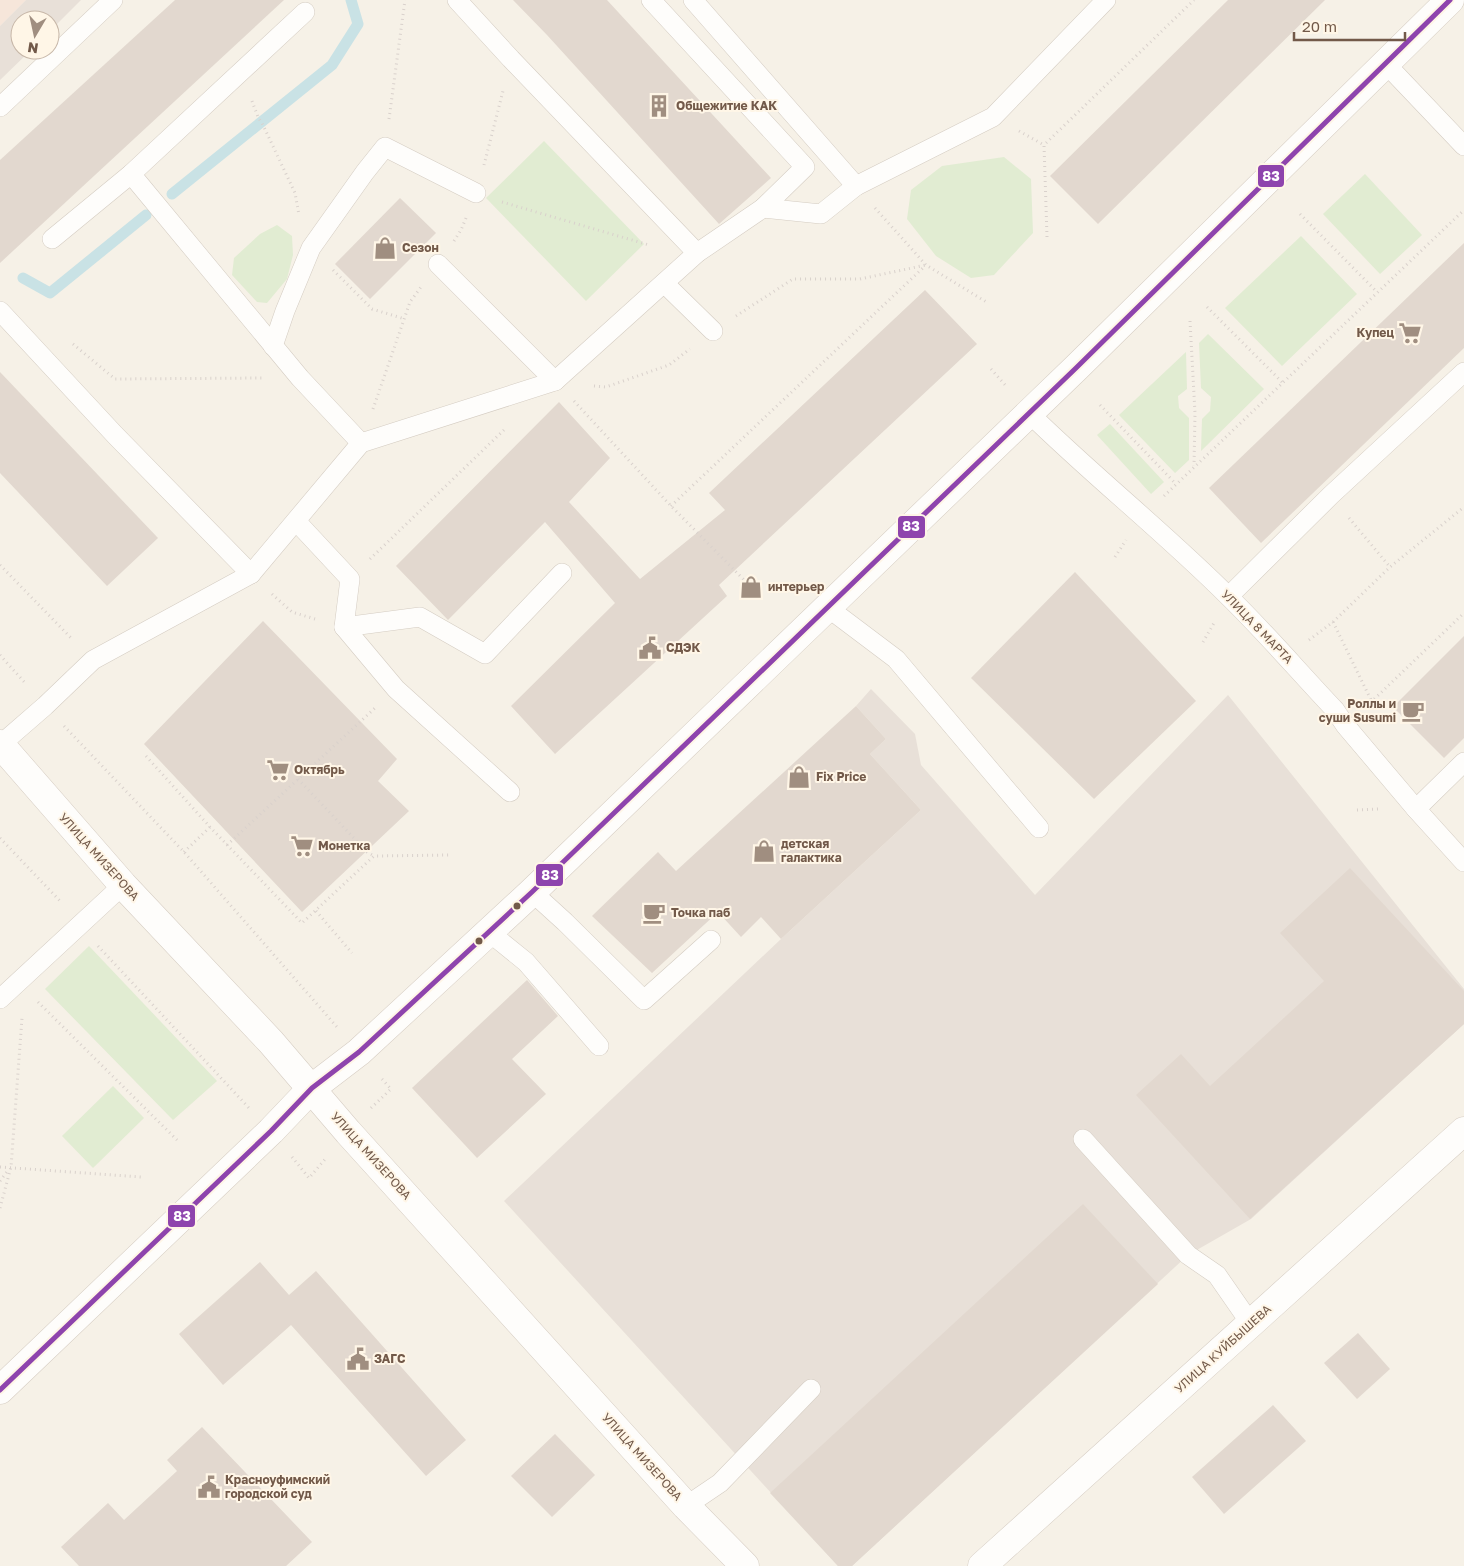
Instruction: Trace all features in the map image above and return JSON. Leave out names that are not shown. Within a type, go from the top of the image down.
[{"type":"main road","points":[[0,1390],[271,1131],[312,1088],[359,1052],[532,892],[1076,368],[1450,0]]},
{"type":"main road","name":"УЛИЦА МИЗЕРОВА","points":[[0,744],[124,885],[272,1042],[348,1132],[686,1506],[745,1566]]},
{"type":"main road","name":"УЛИЦА КУЙБЫШЕВА","points":[[982,1566],[1464,1131]]},
{"type":"lane","points":[[0,107],[113,0]]},
{"type":"lane","points":[[457,0],[697,254]]},
{"type":"lane","points":[[0,744],[45,706],[93,660],[251,574],[361,443],[555,381],[697,254],[763,208],[805,167],[651,0]]},
{"type":"lane","points":[[693,0],[856,186]]},
{"type":"lane","points":[[763,208],[821,214],[856,186],[993,117],[1106,0]]},
{"type":"lane","points":[[52,239],[131,174],[305,12]]},
{"type":"lane","points":[[1386,64],[1464,146]]},
{"type":"lane","points":[[273,346],[311,248],[385,147],[476,194]]},
{"type":"lane","points":[[131,174],[300,378],[361,443]]},
{"type":"lane","points":[[438,264],[555,381]]},
{"type":"lane","points":[[664,283],[713,331]]},
{"type":"lane","points":[[0,311],[115,436],[251,574]]},
{"type":"lane","points":[[1228,596],[1331,495],[1464,372]]},
{"type":"lane","name":"УЛИЦА 8 МАРТА","points":[[1029,413],[1062,446],[1142,516],[1228,596],[1335,710],[1345,725],[1416,809],[1464,862]]},
{"type":"lane","points":[[296,520],[350,579],[344,627],[396,689],[510,792]]},
{"type":"lane","points":[[344,627],[420,617],[486,654],[562,573]]},
{"type":"lane","points":[[827,607],[896,659],[1039,828]]},
{"type":"lane","points":[[1416,809],[1464,762]]},
{"type":"lane","points":[[0,999],[20,987],[80,925],[124,885]]},
{"type":"lane","points":[[532,892],[644,1000],[711,940]]},
{"type":"lane","points":[[489,932],[526,962],[600,1046]]},
{"type":"lane","points":[[1083,1139],[1188,1255],[1217,1276],[1250,1324]]},
{"type":"lane","points":[[686,1506],[720,1483],[811,1389]]},
{"type":"path","points":[[385,147],[404,0]]},
{"type":"path","points":[[1047,238],[1044,145],[1194,0]]},
{"type":"path","points":[[258,117],[263,125]]},
{"type":"path","points":[[856,186],[926,265],[988,303]]},
{"type":"path","points":[[476,194],[644,244],[697,254]]},
{"type":"path","points":[[1142,516],[1464,210]]},
{"type":"path","points":[[1300,214],[1377,292]]},
{"type":"path","points":[[672,506],[926,265]]},
{"type":"path","points":[[1207,307],[1282,383]]},
{"type":"path","points":[[1190,321],[1195,413],[1194,467]]},
{"type":"path","points":[[70,341],[115,379],[300,378]]},
{"type":"path","points":[[555,381],[751,587]]},
{"type":"path","points":[[1100,404],[1176,484]]},
{"type":"path","points":[[350,579],[513,422]]},
{"type":"path","points":[[1331,495],[1390,567]]},
{"type":"path","points":[[1286,657],[1333,622],[1390,567],[1464,507]]},
{"type":"path","points":[[0,565],[93,660]]},
{"type":"path","points":[[251,574],[292,612],[344,627]]},
{"type":"path","points":[[1345,725],[1372,702],[1464,613]]},
{"type":"path","points":[[1333,622],[1372,702]]},
{"type":"path","points":[[0,655],[45,706],[184,852],[312,997]]},
{"type":"path","points":[[227,845],[396,689]]},
{"type":"path","points":[[146,756],[210,828],[302,923],[374,856]]},
{"type":"path","points":[[298,779],[367,852],[374,856],[451,855]]},
{"type":"path","points":[[184,852],[210,828]]},
{"type":"path","points":[[0,838],[66,907],[80,925],[230,1088]]},
{"type":"path","points":[[316,911],[352,953]]},
{"type":"path","points":[[20,987],[177,1140]]},
{"type":"path","points":[[0,1208],[11,1167],[20,987]]},
{"type":"path","points":[[0,1167],[141,1177]]},
{"type":"path","points":[[0,1181],[11,1167]]},
{"type":"shaded area","points":[[0,0],[26,0],[16,10],[10,10],[10,16],[0,26]]},
{"type":"shaded area","points":[[26,0],[81,0],[60,21],[60,10],[16,10]]},
{"type":"shaded area","points":[[10,16],[10,60],[21,60],[0,80],[0,26]]},
{"type":"shaded area","points":[[871,689],[915,734],[921,765],[1035,895],[1228,695],[1464,989],[1464,1024],[1251,1219],[1188,1255],[852,1566],[838,1566],[504,1201],[781,939],[921,810],[870,754],[886,739],[856,706]]},
{"type":"green space","points":[[544,141],[644,244],[586,301],[486,198]]},
{"type":"green space","points":[[1004,157],[1031,179],[1033,233],[994,275],[971,278],[936,256],[907,219],[911,190],[942,166]]},
{"type":"green space","points":[[1365,174],[1422,235],[1380,274],[1323,214]]},
{"type":"green space","points":[[277,225],[292,236],[293,255],[287,279],[267,303],[257,302],[232,275],[234,258],[260,234]]},
{"type":"green space","points":[[1301,236],[1357,294],[1282,366],[1225,308]]},
{"type":"green space","points":[[1208,334],[1264,389],[1201,451],[1202,419],[1210,411],[1211,397],[1201,388],[1199,343]]},
{"type":"green space","points":[[1186,352],[1187,389],[1178,396],[1179,408],[1189,418],[1189,460],[1175,473],[1119,415]]},
{"type":"green space","points":[[1110,424],[1164,482],[1151,494],[1097,435]]},
{"type":"green space","points":[[89,946],[217,1081],[173,1120],[45,989]]},
{"type":"green space","points":[[113,1086],[144,1118],[93,1168],[62,1136]]},
{"type":"building","points":[[175,0],[284,0],[0,263],[0,160]]},
{"type":"building","name":"Общежитие КАК","points":[[513,0],[607,0],[771,178],[719,224]]},
{"type":"building","points":[[1228,0],[1325,0],[1098,224],[1050,176]]},
{"type":"building","name":"Сезон","points":[[400,198],[436,233],[370,299],[335,264]]},
{"type":"building","points":[[1464,243],[1464,348],[1261,543],[1209,488]]},
{"type":"building","points":[[925,290],[977,344],[719,585],[727,596],[555,754],[511,706],[615,603],[545,522],[448,620],[396,566],[559,402],[610,458],[569,502],[640,579],[725,510],[709,493]]},
{"type":"building","points":[[0,372],[158,538],[107,586],[0,473]]},
{"type":"building","points":[[1075,572],[1196,701],[1094,799],[971,678]]},
{"type":"building","name":"Октябрь","points":[[263,621],[397,759],[378,781],[409,811],[302,912],[144,744]]},
{"type":"building","points":[[1464,636],[1464,738],[1444,758],[1393,707]]},
{"type":"building","points":[[856,706],[886,739],[870,754],[921,810],[781,939],[761,917],[741,937],[718,912],[652,973],[592,916],[658,852],[676,871]]},
{"type":"building","points":[[1350,868],[1464,991],[1464,1024],[1250,1219],[1136,1095],[1181,1054],[1210,1086],[1324,981],[1280,933]]},
{"type":"building","points":[[527,980],[558,1016],[512,1059],[546,1094],[477,1158],[412,1088]]},
{"type":"building","points":[[1083,1204],[1158,1284],[852,1566],[838,1566],[770,1493]]},
{"type":"building","name":"ЗАГС","points":[[260,1262],[289,1295],[316,1271],[466,1440],[426,1476],[291,1325],[223,1385],[179,1334]]},
{"type":"building","points":[[1358,1333],[1390,1369],[1357,1399],[1324,1363]]},
{"type":"building","points":[[1273,1405],[1306,1441],[1224,1514],[1192,1477]]},
{"type":"building","name":"Красноуфимский городской суд","points":[[202,1427],[312,1542],[286,1566],[79,1566],[61,1547],[108,1503],[124,1520],[177,1471],[167,1460]]},
{"type":"building","points":[[555,1434],[595,1475],[552,1517],[511,1476]]},
{"type":"waterway","points":[[172,194],[332,65],[358,24],[351,0]]},
{"type":"waterway","points":[[23,278],[50,293],[146,215]]},
{"type":"transit line","name":"83","points":[[0,1390],[271,1131],[312,1088],[359,1052],[532,892],[1076,368],[1450,0]]},
{"type":"place","name":"Общежитие КАК","points":[[659,106]]},
{"type":"place","name":"Сезон","points":[[385,248]]},
{"type":"place","name":"Купец","points":[[1410,333]]},
{"type":"place","name":"интерьер","points":[[751,587]]},
{"type":"place","name":"СДЭК","points":[[650,648]]},
{"type":"place","name":"Роллы и суши Susumi","points":[[1413,711]]},
{"type":"place","name":"Октябрь","points":[[278,770]]},
{"type":"place","name":"Fix Price","points":[[799,777]]},
{"type":"place","name":"Монетка","points":[[302,846]]},
{"type":"place","name":"детская галактика","points":[[764,851]]},
{"type":"place","name":"Точка паб","points":[[654,913]]},
{"type":"place","name":"ЗАГС","points":[[358,1359]]},
{"type":"place","name":"Красноуфимский городской суд","points":[[209,1487]]}]
